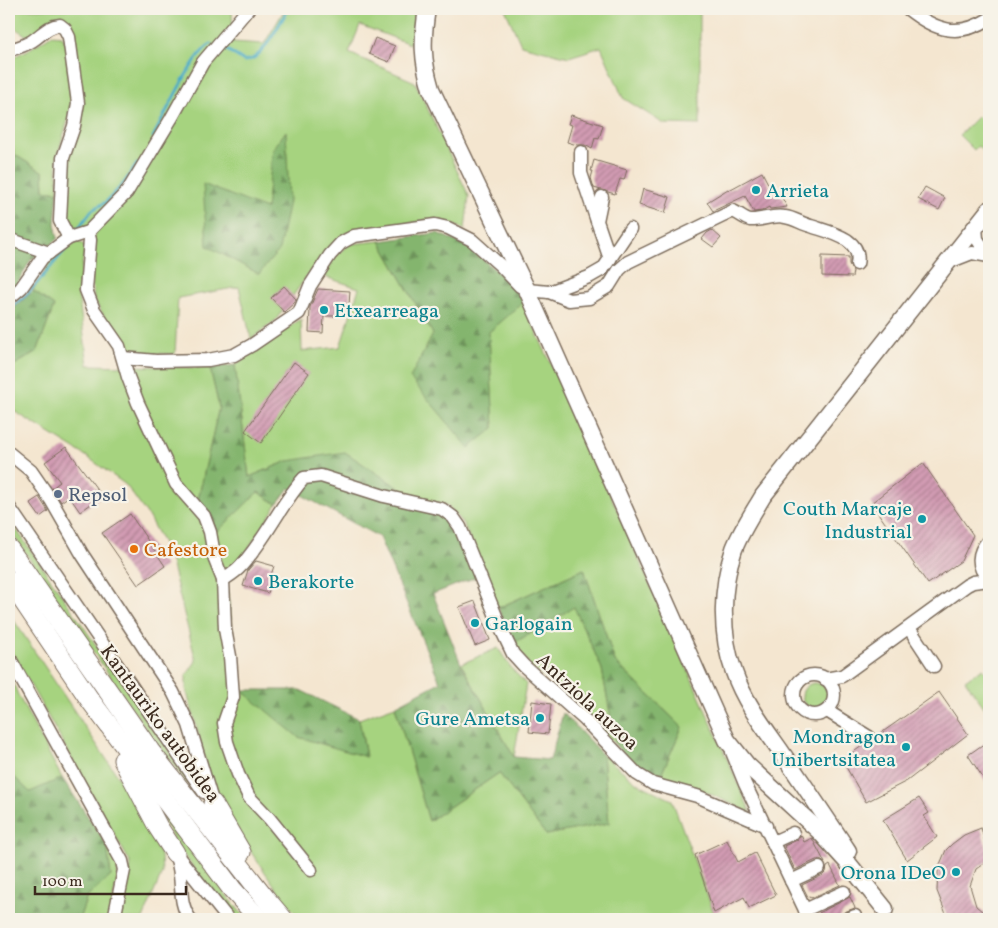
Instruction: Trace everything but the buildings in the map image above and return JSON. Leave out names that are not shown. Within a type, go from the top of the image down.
[{"type":"highway","name":"Kantauriko autobidea","points":[[9,548],[150,751],[283,919]]},
{"type":"highway","name":"Kantauriko autobidea","points":[[9,580],[90,700],[232,889],[259,919]]},
{"type":"highway","points":[[90,700],[99,720],[128,767],[158,827],[175,853]]},
{"type":"highway","points":[[213,804],[254,872],[266,899]]},
{"type":"main road","points":[[427,9],[423,45],[424,67],[431,89],[526,290],[727,740],[748,765],[819,831],[848,863],[887,914]]},
{"type":"main road","points":[[887,914],[864,873],[746,697],[734,672],[729,652],[725,633],[724,602],[734,549],[763,496],[989,210]]},
{"type":"street","points":[[9,298],[21,288],[35,267],[49,253],[69,238],[85,234],[127,192],[203,62],[248,9]]},
{"type":"street","points":[[908,9],[934,25],[949,30],[963,30],[977,26],[989,19]]},
{"type":"street","points":[[9,50],[20,48],[32,42],[51,26],[60,25],[65,29],[70,38],[78,102],[74,126],[63,158],[60,221],[69,238]]},
{"type":"street","points":[[582,152],[581,172],[610,259]]},
{"type":"street","points":[[597,221],[602,197]]},
{"type":"street","points":[[123,358],[208,360],[234,355],[299,313],[310,286],[341,243],[354,236],[435,225],[448,228],[472,240],[526,290],[549,292],[569,300],[589,298],[609,286],[619,270],[628,262],[733,210],[749,220],[784,216],[809,226],[836,233],[848,241],[855,249],[858,257],[857,264]]},
{"type":"street","points":[[976,228],[977,239],[988,255]]},
{"type":"street","points":[[549,292],[590,277],[603,269],[630,229]]},
{"type":"street","points":[[85,234],[89,236],[90,240],[86,290],[88,297],[100,320],[116,339],[141,410],[176,484],[196,506],[207,524],[215,560],[222,580],[225,629],[230,656],[233,697],[224,723],[238,774],[249,797],[269,818],[310,870]]},
{"type":"street","points":[[9,239],[49,253]]},
{"type":"street","points":[[949,262],[972,253],[988,255]]},
{"type":"street","points":[[9,454],[31,471],[52,500],[82,554],[173,692],[189,725],[213,804]]},
{"type":"street","name":"Antziola auzoa","points":[[222,580],[240,568],[304,478],[321,476],[384,496],[442,509],[460,527],[513,654],[524,666],[585,720],[638,774],[653,784],[697,796],[766,826]]},
{"type":"street","points":[[9,507],[213,804]]},
{"type":"street","points":[[826,679],[842,676],[972,582],[989,580],[981,569],[980,553],[989,540]]},
{"type":"street","points":[[972,582],[980,563]]},
{"type":"street","points":[[909,628],[934,666]]},
{"type":"street","points":[[9,657],[122,861],[124,870],[114,919]]},
{"type":"street","points":[[834,694],[831,685],[826,679],[810,675],[798,683],[794,696],[797,706],[806,714],[812,716],[821,714],[832,705],[834,694],[842,676]]},
{"type":"street","points":[[827,711],[870,736]]},
{"type":"street","points":[[727,740],[745,784],[806,915],[844,892]]},
{"type":"street","points":[[773,842],[793,833]]},
{"type":"street","points":[[175,853],[180,869],[182,904],[184,912],[190,919]]},
{"type":"street","points":[[175,853],[228,919]]},
{"type":"street","points":[[791,881],[819,868]]},
{"type":"green space","points":[[9,9],[232,9],[233,42],[264,44],[285,9],[416,9],[410,44],[360,25],[349,53],[415,82],[469,196],[465,229],[437,219],[345,233],[312,269],[275,321],[251,339],[239,287],[178,298],[175,354],[127,353],[94,300],[91,276],[95,233],[72,232],[65,221],[68,160],[83,106],[61,22],[51,18],[30,38],[9,24]]},
{"type":"green space","points":[[505,9],[700,9],[700,125],[664,124],[623,98],[601,47],[569,57],[521,45]]},
{"type":"green space","points":[[52,35],[62,36],[66,45],[73,103],[57,157],[58,192],[44,190],[43,172],[15,155],[9,137],[9,59]]},
{"type":"green space","points":[[978,116],[989,127],[989,149],[985,153],[978,146],[974,150],[959,135]]},
{"type":"green space","points":[[286,131],[289,201],[279,250],[259,274],[207,246],[203,184],[266,209],[273,149]]},
{"type":"green space","points":[[9,137],[15,155],[43,172],[44,190],[58,192],[55,223],[58,239],[30,261],[18,283],[9,288]]},
{"type":"green space","points":[[437,233],[469,247],[515,287],[523,303],[489,332],[494,428],[469,448],[410,378],[433,334],[380,241]]},
{"type":"green space","points":[[78,241],[85,246],[78,293],[88,365],[210,368],[219,407],[198,500],[258,492],[277,504],[237,566],[225,573],[241,690],[366,756],[359,719],[395,706],[429,821],[499,773],[546,835],[609,823],[603,755],[637,783],[672,800],[716,919],[301,919],[288,905],[253,855],[213,788],[186,689],[186,676],[196,661],[169,554],[148,516],[126,485],[86,456],[9,408],[9,368],[37,352],[54,306],[33,291],[51,259]]},
{"type":"green space","points":[[380,241],[433,334],[494,428],[488,332],[523,303],[587,442],[751,813],[702,790],[658,782],[682,727],[615,662],[584,569],[498,608],[464,525],[447,505],[413,498],[288,461],[249,477],[235,365],[301,319],[302,351],[340,347],[359,288],[322,276],[336,256],[350,244]]},
{"type":"green space","points":[[33,291],[54,306],[37,352],[9,368],[9,313]]},
{"type":"green space","points":[[235,365],[249,477],[288,461],[345,452],[447,520],[458,532],[476,577],[433,594],[461,664],[514,757],[550,760],[563,713],[603,755],[609,823],[546,835],[499,773],[429,821],[395,706],[440,682],[379,537],[289,488],[277,504],[258,492],[217,532],[198,500],[219,407],[210,368]]},
{"type":"green space","points":[[9,519],[193,785],[188,785],[145,727],[9,529]]},
{"type":"green space","points":[[584,569],[615,662],[682,727],[658,782],[638,770],[616,746],[602,669],[574,607],[514,643],[498,608]]},
{"type":"green space","points":[[574,606],[602,669],[616,746],[574,701],[530,666],[514,643]]},
{"type":"green space","points":[[9,613],[123,784],[161,856],[162,873],[143,919],[120,919],[131,864],[9,647]]},
{"type":"green space","points":[[498,648],[511,668],[526,684],[514,757],[461,664]]},
{"type":"green space","points":[[983,668],[989,677],[989,714],[965,680]]},
{"type":"green space","points":[[9,671],[18,695],[62,778],[30,793],[9,772]]},
{"type":"green space","points":[[815,683],[824,687],[828,696],[824,705],[815,709],[806,705],[802,696],[806,687]]},
{"type":"green space","points":[[241,690],[300,690],[359,719],[366,757],[298,737]]},
{"type":"green space","points":[[9,772],[30,792],[62,778],[107,845],[111,876],[87,897],[79,919],[10,919]]},
{"type":"green space","points":[[159,811],[246,919],[233,919],[176,845]]},
{"type":"green space","points":[[107,845],[117,863],[118,875],[109,919],[79,919],[87,897],[111,876]]},
{"type":"waterway","points":[[224,48],[244,61],[257,56],[277,29],[288,9]]},
{"type":"waterway","points":[[153,137],[196,59],[211,44]]},
{"type":"waterway","points":[[78,229],[92,210],[106,202],[124,183],[137,164]]},
{"type":"waterway","points":[[9,309],[26,295],[68,246]]},
{"type":"place","name":"Arrieta","points":[[756,190]]},
{"type":"place","name":"Etxearreaga","points":[[324,310]]},
{"type":"place","name":"Repsol","points":[[58,494]]},
{"type":"place","name":"Couth Marcaje Industrial","points":[[922,519]]},
{"type":"place","name":"Cafestore","points":[[134,549]]},
{"type":"place","name":"Berakorte","points":[[258,581]]},
{"type":"place","name":"Garlogain","points":[[475,623]]},
{"type":"place","name":"Gure Ametsa","points":[[540,718]]},
{"type":"place","name":"Mondragon Unibertsitatea","points":[[906,747]]},
{"type":"place","name":"Orona IDeO","points":[[956,872]]}]
